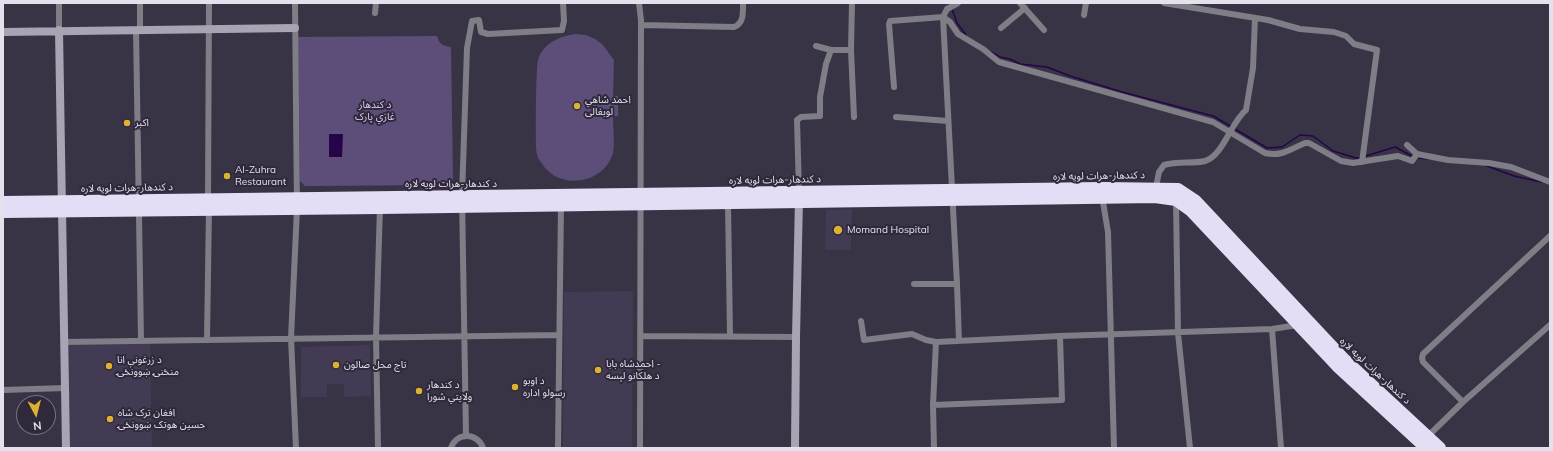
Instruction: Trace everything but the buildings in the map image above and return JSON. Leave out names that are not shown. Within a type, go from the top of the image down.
[{"type":"highway","name":"د کندهار-هرات لويه لاره","points":[[1102,193],[1156,187],[1177,194],[1190,210],[1302,322],[1337,366],[1425,443],[1440,448]]},
{"type":"highway","name":"د کندهار-هرات لويه لاره","points":[[3,202],[62,206],[207,206],[296,203],[1102,193],[1155,197],[1177,194]]},
{"type":"highway","name":"د کندهار-هرات لويه لاره","points":[[641,199],[728,203],[799,197]]},
{"type":"highway","name":"د کندهار-هرات لويه لاره","points":[[3,212],[62,206]]},
{"type":"street","points":[[59,3],[66,448]]},
{"type":"street","points":[[140,3],[138,30],[138,205],[141,340]]},
{"type":"street","points":[[207,339],[208,3]]},
{"type":"street","points":[[295,3],[296,203],[292,338],[296,448]]},
{"type":"street","points":[[375,13],[376,3]]},
{"type":"street","points":[[466,436],[462,201],[467,48],[472,21],[479,20],[481,32],[488,34],[562,30],[564,21],[563,3]]},
{"type":"street","points":[[639,3],[641,25],[640,448]]},
{"type":"street","points":[[641,25],[734,27],[739,25],[742,20],[743,3]]},
{"type":"street","points":[[852,3],[851,50],[854,117]]},
{"type":"street","points":[[944,3],[947,9]]},
{"type":"street","points":[[1020,3],[1044,30]]},
{"type":"street","points":[[1084,15],[1086,3]]},
{"type":"street","points":[[1164,3],[1287,24],[1300,29],[1334,32],[1346,36],[1354,44],[1376,50],[1362,159]]},
{"type":"street","points":[[956,4],[947,9],[943,17],[959,341]]},
{"type":"street","points":[[1001,28],[1025,8]]},
{"type":"street","points":[[894,87],[890,21],[943,17],[950,22],[958,34],[983,49],[999,62],[1213,122],[1230,130],[1265,153],[1273,155],[1282,154],[1305,143],[1309,143],[1341,161],[1353,163],[1362,159],[1398,156],[1411,161],[1416,156]]},
{"type":"street","points":[[1156,187],[1159,172],[1164,165],[1182,162],[1205,161],[1210,159],[1220,148],[1239,115],[1246,110],[1251,88],[1253,68],[1255,18]]},
{"type":"street","points":[[3,32],[59,30],[295,28]]},
{"type":"street","points":[[816,46],[831,50],[851,50]]},
{"type":"street","points":[[795,448],[799,197],[797,120],[801,117],[820,116],[820,97],[826,64],[831,50]]},
{"type":"street","points":[[896,117],[948,121]]},
{"type":"street","points":[[1407,145],[1416,156],[1448,160],[1489,162],[1511,167],[1550,182]]},
{"type":"street","points":[[1102,193],[1108,232],[1114,448]]},
{"type":"street","points":[[1177,194],[1178,333],[1190,448]]},
{"type":"street","points":[[558,448],[561,200]]},
{"type":"street","points":[[378,448],[376,337],[380,202]]},
{"type":"street","points":[[728,203],[730,336]]},
{"type":"street","points":[[1463,402],[1424,362],[1422,358],[1423,354],[1550,236]]},
{"type":"street","points":[[914,284],[957,284]]},
{"type":"street","points":[[861,320],[864,340],[912,334],[926,340],[936,342],[1060,336],[1272,329],[1302,322]]},
{"type":"street","points":[[1425,443],[1463,402],[1550,325]]},
{"type":"street","points":[[1272,329],[1281,448]]},
{"type":"street","points":[[64,342],[559,335]]},
{"type":"street","points":[[640,336],[796,337]]},
{"type":"street","points":[[934,405],[1062,400],[1060,336]]},
{"type":"street","points":[[934,448],[936,342]]},
{"type":"street","points":[[3,390],[65,388]]},
{"type":"street","points":[[451,448],[456,440],[466,436],[476,438],[483,448]]},
{"type":"shaded area","points":[[329,134],[343,134],[342,157],[329,157]]},
{"type":"shaded area","name":"Momand Hospital","points":[[852,209],[851,250],[825,250],[826,210]]},
{"type":"shaded area","name":"احمدشاه بابا - د هلکانو لېسه","points":[[633,291],[632,448],[563,448],[564,292]]},
{"type":"shaded area","points":[[150,342],[152,448],[70,448],[68,344]]},
{"type":"shaded area","name":"تاج محل صالون","points":[[370,345],[371,396],[344,397],[344,384],[327,384],[327,397],[301,397],[301,347]]},
{"type":"green space","name":"احمد شاهي لوبغالی","points":[[576,34],[586,35],[595,39],[602,44],[614,60],[613,96],[618,96],[618,116],[613,116],[614,149],[608,164],[600,172],[590,178],[568,180],[558,177],[548,171],[537,156],[537,76],[538,60],[544,49],[553,41]]},
{"type":"green space","name":"د کندهار غازي پارک","points":[[437,36],[442,44],[451,47],[453,179],[447,185],[305,186],[300,181],[298,37]]},
{"type":"waterway","points":[[952,9],[957,23],[966,35]]},
{"type":"waterway","points":[[991,52],[1020,64],[1047,67],[1070,76],[1122,92],[1213,116],[1232,127]]},
{"type":"waterway","points":[[1235,129],[1267,148],[1282,147],[1300,135],[1313,136],[1333,151],[1360,158]]},
{"type":"waterway","points":[[1366,156],[1395,147],[1412,156]]},
{"type":"waterway","points":[[1418,158],[1428,159]]},
{"type":"waterway","points":[[1487,166],[1514,176],[1542,182]]},
{"type":"place","name":"احمد شاهي لوبغالی","points":[[577,106]]},
{"type":"place","name":"اکبر","points":[[127,123]]},
{"type":"place","name":"Al-Zuhra Restaurant","points":[[227,176]]},
{"type":"place","name":"Momand Hospital","points":[[838,230]]},
{"type":"place","name":"تاج محل صالون","points":[[336,365]]},
{"type":"place","name":"د زرغونې انا منځنۍ ښوونځۍ","points":[[109,366]]},
{"type":"place","name":"احمدشاه بابا - د هلکانو لېسه","points":[[598,370]]},
{"type":"place","name":"د اوبو رسولو اداره","points":[[515,387]]},
{"type":"place","name":"د کندهار ولايتي شورا","points":[[419,391]]},
{"type":"place","name":"افغان ترک شاه حسین هوتک ښوونځۍ","points":[[110,419]]}]
